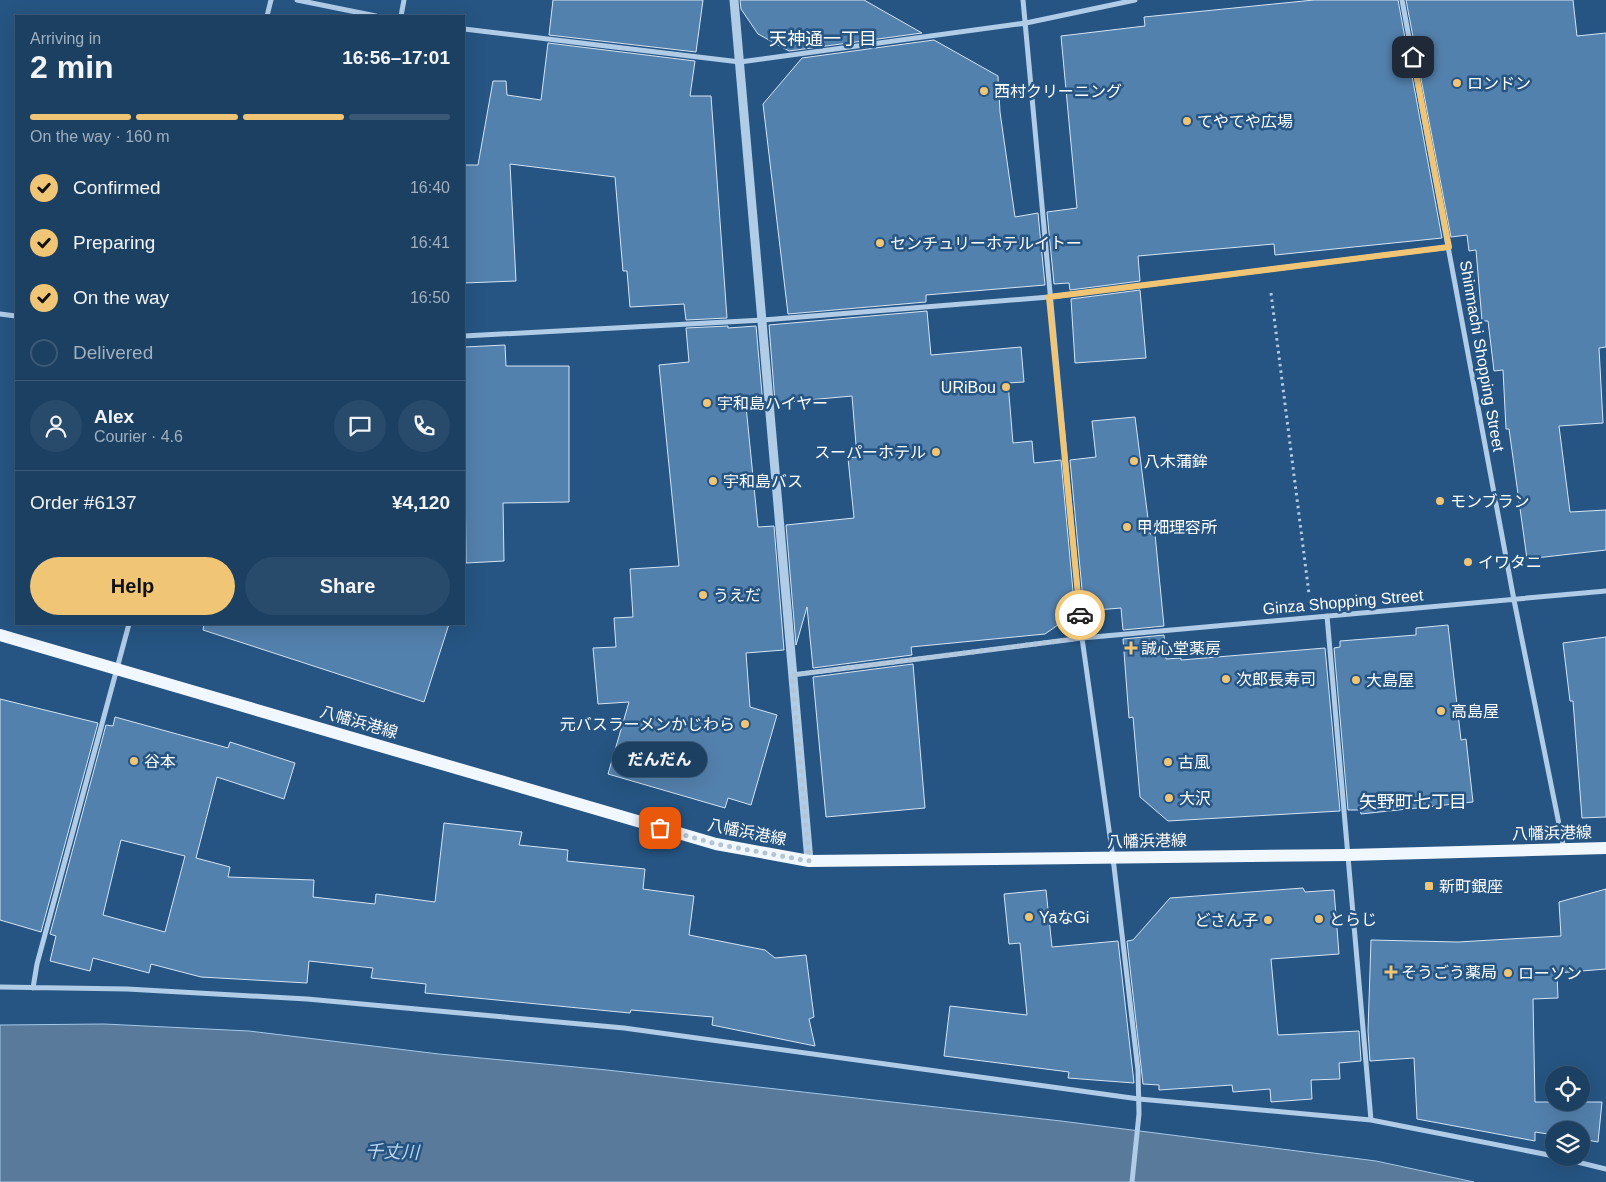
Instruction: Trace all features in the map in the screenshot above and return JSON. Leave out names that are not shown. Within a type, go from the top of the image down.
[{"type":"main road","name":"八幡浜港線","points":[[0,635],[716,844],[809,861],[1348,855],[1606,848]]},
{"type":"street","points":[[267,15],[271,0]]},
{"type":"street","points":[[297,0],[371,15]]},
{"type":"street","points":[[401,15],[404,0]]},
{"type":"street","points":[[734,0],[809,861]]},
{"type":"street","points":[[1023,0],[1082,638],[1113,858],[1138,1070],[1139,1114],[1132,1182]]},
{"type":"street","points":[[465,29],[740,62],[1026,23],[1135,0]]},
{"type":"street","name":"Shinmachi Shopping Street","points":[[1402,0],[1514,600],[1564,849]]},
{"type":"street","points":[[465,336],[763,320],[1049,297],[1449,247]]},
{"type":"street","points":[[0,314],[15,316]]},
{"type":"street","name":"Ginza Shopping Street","points":[[792,675],[1082,638],[1606,591]]},
{"type":"street","points":[[1328,616],[1371,1120]]},
{"type":"street","points":[[33,988],[36,964],[129,625]]},
{"type":"street","points":[[0,987],[128,989],[307,999],[624,1028],[1139,1100],[1371,1120],[1545,1154]]},
{"type":"street","points":[[1590,1165],[1606,1169]]},
{"type":"path","points":[[1268,270],[1312,617]]},
{"type":"water","name":"千丈川","points":[[104,1024],[249,1031],[439,1054],[607,1070],[1061,1121],[1376,1161],[1474,1182],[0,1182],[0,1025]]},
{"type":"building","points":[[553,0],[703,0],[696,52],[549,35]]},
{"type":"building","points":[[740,0],[864,0],[922,33],[789,51],[758,34],[741,9]]},
{"type":"building","points":[[1314,0],[1398,0],[1442,238],[1275,255],[1274,244],[1138,256],[1140,281],[1070,290],[1069,283],[1054,284],[1047,212],[1077,208],[1061,36],[1145,26],[1144,17]]},
{"type":"building","points":[[1406,0],[1573,0],[1577,36],[1606,33],[1606,347],[1599,348],[1603,423],[1559,426],[1570,512],[1606,510],[1606,550],[1527,559],[1509,429],[1506,429],[1503,370],[1494,371],[1488,321],[1482,321],[1476,250],[1469,251],[1467,235],[1451,237]]},
{"type":"building","points":[[934,40],[998,76],[1000,112],[1015,217],[1038,213],[1045,285],[926,295],[926,302],[788,314],[763,104],[802,58]]},
{"type":"building","points":[[548,43],[695,61],[690,96],[711,96],[727,318],[686,320],[684,304],[630,307],[627,271],[623,271],[615,177],[510,164],[516,281],[465,283],[465,165],[478,165],[493,81],[506,81],[507,95],[541,100]]},
{"type":"building","points":[[1140,290],[1146,358],[1075,363],[1071,299]]},
{"type":"building","points":[[927,311],[931,355],[1021,347],[1024,382],[1008,383],[1013,443],[1032,441],[1034,463],[1061,460],[1075,613],[1045,634],[911,647],[912,655],[813,668],[807,607],[796,645],[786,525],[854,518],[848,458],[857,457],[852,396],[775,403],[769,325]]},
{"type":"building","points":[[728,326],[728,328],[756,326],[763,405],[746,406],[758,527],[774,526],[784,650],[746,653],[750,707],[777,715],[751,805],[728,798],[725,808],[608,774],[629,702],[598,704],[593,648],[616,647],[614,618],[633,617],[630,569],[679,566],[659,365],[689,362],[686,328]]},
{"type":"building","points":[[505,345],[506,366],[569,366],[569,502],[503,503],[504,561],[466,563],[465,347]]},
{"type":"building","points":[[1135,417],[1150,534],[1155,534],[1164,626],[1123,630],[1121,608],[1084,611],[1070,460],[1096,457],[1092,421]]},
{"type":"building","points":[[204,625],[449,625],[424,702],[203,630]]},
{"type":"building","points":[[1448,625],[1461,740],[1466,739],[1473,802],[1361,814],[1360,810],[1348,810],[1334,648],[1340,647],[1340,641],[1416,635],[1416,628]]},
{"type":"building","points":[[1164,635],[1166,659],[1181,658],[1181,660],[1325,648],[1340,811],[1168,821],[1140,797],[1133,717],[1129,718],[1123,639]]},
{"type":"building","points":[[1606,637],[1606,817],[1582,818],[1573,701],[1570,701],[1563,643]]},
{"type":"building","points":[[913,664],[925,808],[826,817],[813,677]]},
{"type":"building","points":[[0,699],[98,723],[41,932],[0,920]]},
{"type":"building","points":[[115,717],[228,748],[230,742],[295,763],[284,799],[217,777],[196,858],[230,867],[228,877],[314,880],[313,897],[375,904],[376,894],[435,902],[444,823],[522,832],[519,845],[568,850],[567,861],[645,869],[643,889],[694,896],[689,935],[765,950],[775,958],[806,955],[814,1017],[809,1019],[815,1046],[712,1025],[713,1017],[631,1010],[630,1013],[425,993],[426,984],[371,978],[373,968],[309,961],[307,983],[201,977],[151,964],[149,973],[93,958],[90,971],[50,961],[56,936],[50,934],[106,725],[113,726]],"holes":[[[121,840],[185,856],[165,932],[103,915]]]},
{"type":"building","points":[[1303,888],[1305,892],[1334,890],[1339,954],[1271,959],[1278,1035],[1359,1031],[1361,1061],[1339,1063],[1340,1079],[1311,1080],[1312,1099],[1271,1102],[1270,1089],[1233,1092],[1232,1085],[1159,1090],[1159,1085],[1143,1084],[1127,941],[1133,940],[1170,898]]},
{"type":"building","points":[[1606,889],[1606,969],[1557,973],[1558,998],[1533,999],[1535,1102],[1545,1102],[1545,1111],[1590,1111],[1590,1102],[1602,1102],[1598,1142],[1590,1141],[1590,1121],[1545,1121],[1545,1134],[1535,1132],[1535,1141],[1417,1119],[1414,1058],[1370,1061],[1368,1031],[1371,940],[1458,942],[1561,936],[1559,902]]},
{"type":"building","points":[[1046,890],[1052,947],[1118,941],[1134,1083],[1068,1078],[1069,1072],[944,1056],[950,1006],[1027,1015],[1020,943],[1009,944],[1004,894]]},
{"type":"way so far","points":[[660,828],[716,844],[809,861],[792,675],[1082,638],[1080,615]]},
{"type":"place","name":"ロンドン","points":[[1457,83]]},
{"type":"place","name":"西村クリーニング","points":[[984,91]]},
{"type":"place","name":"てやてや広場","points":[[1187,121]]},
{"type":"place","name":"センチュリーホテルイトー","points":[[880,243]]},
{"type":"place","name":"URiBou","points":[[1006,387]]},
{"type":"place","name":"宇和島ハイヤー","points":[[707,403]]},
{"type":"place","name":"スーパーホテル","points":[[936,452]]},
{"type":"place","name":"八木蒲鉾","points":[[1134,461]]},
{"type":"place","name":"宇和島バス","points":[[713,481]]},
{"type":"place","name":"モンブラン","points":[[1440,501]]},
{"type":"place","name":"甲畑理容所","points":[[1127,527]]},
{"type":"place","name":"イワタニ","points":[[1468,562]]},
{"type":"place","name":"うえだ","points":[[703,595]]},
{"type":"place","name":"誠心堂薬房","points":[[1131,648]]},
{"type":"place","name":"次郎長寿司","points":[[1226,679]]},
{"type":"place","name":"大島屋","points":[[1356,680]]},
{"type":"place","name":"高島屋","points":[[1441,711]]},
{"type":"place","name":"元バスラーメンかじわら","points":[[745,724]]},
{"type":"place","name":"谷本","points":[[134,761]]},
{"type":"place","name":"古風","points":[[1168,762]]},
{"type":"place","name":"大沢","points":[[1169,798]]},
{"type":"place","name":"だんだん","points":[[660,828]]},
{"type":"place","name":"新町銀座","points":[[1429,886]]},
{"type":"place","name":"YaなGi","points":[[1029,917]]},
{"type":"place","name":"とらじ","points":[[1319,919]]},
{"type":"place","name":"どさん子","points":[[1268,920]]},
{"type":"place","name":"そうごう薬局","points":[[1391,972]]},
{"type":"place","name":"ローソン","points":[[1508,973]]},
{"type":"district","name":"天神通一丁目","points":[[823,39]]},
{"type":"district","name":"矢野町七丁目","points":[[1413,802]]},
{"type":"route","points":[[1080,615],[1049,297],[1449,247],[1413,57]]}]
